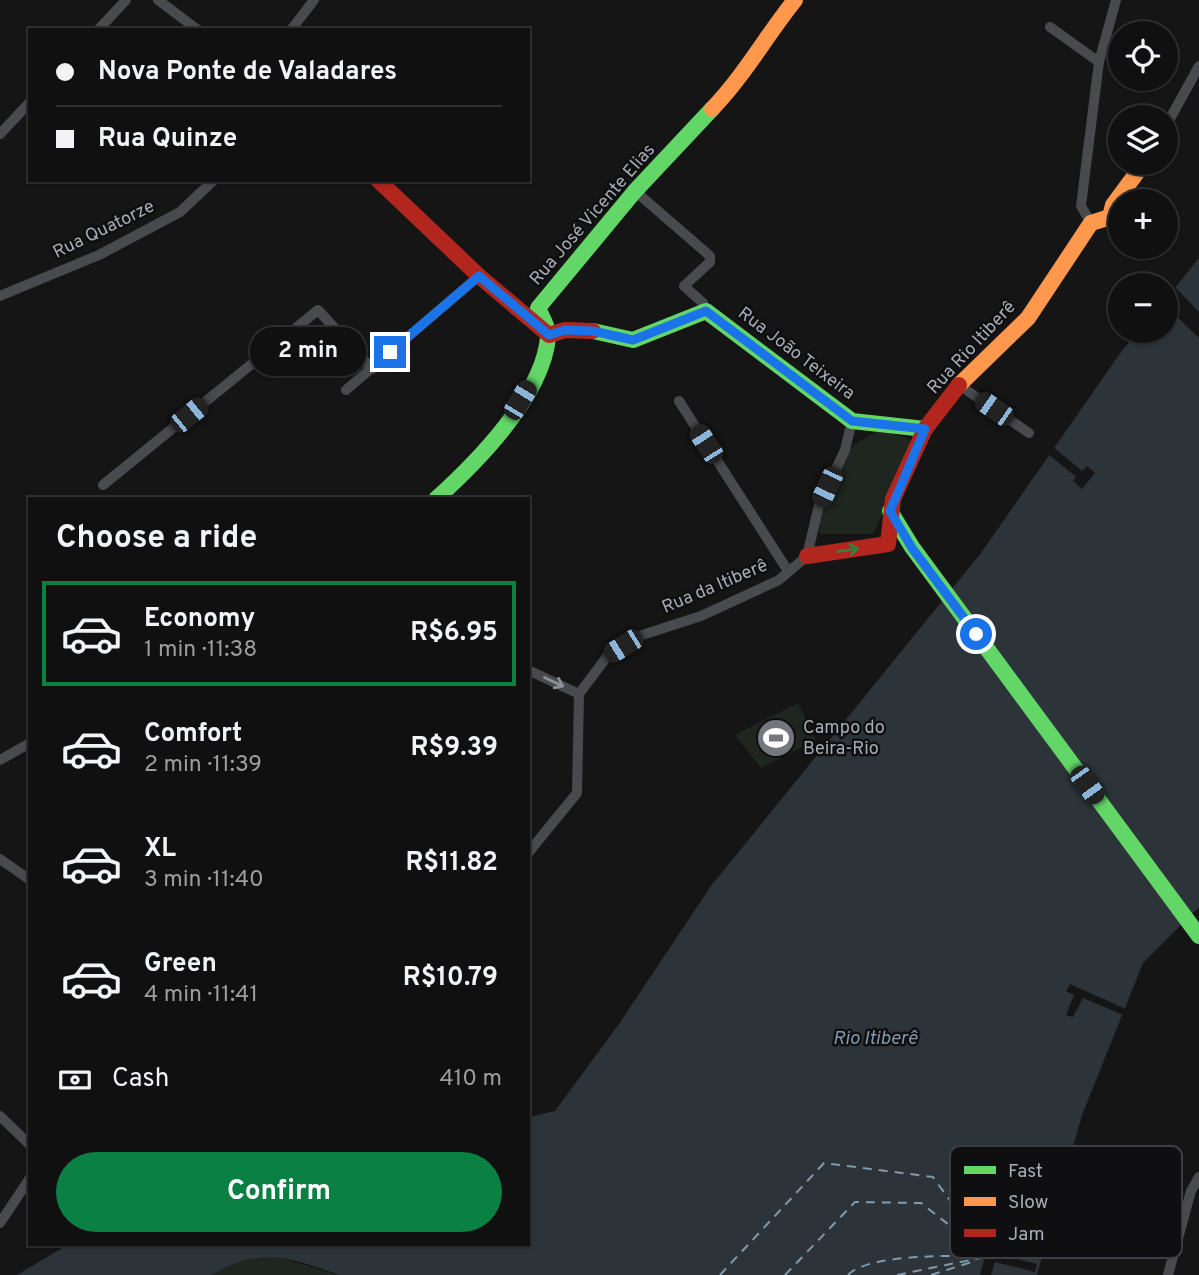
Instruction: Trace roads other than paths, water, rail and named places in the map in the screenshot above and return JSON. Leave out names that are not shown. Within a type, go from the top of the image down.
[{"type":"street","points":[[100,28],[126,0]]},
{"type":"street","points":[[158,0],[195,28]]},
{"type":"street","points":[[293,28],[314,0]]},
{"type":"street","name":"Rua José Vicente Elias","points":[[438,497],[466,473],[509,418],[542,363],[549,335],[538,308],[635,191],[738,82],[768,33],[795,0]]},
{"type":"street","points":[[1091,223],[1081,206],[1099,62],[1116,0]]},
{"type":"street","points":[[1050,27],[1099,62]]},
{"type":"street","points":[[1178,105],[1199,66]]},
{"type":"street","points":[[0,134],[28,104]]},
{"type":"street","name":"Rua Rio Itiberê","points":[[807,556],[888,544],[890,511],[925,429],[959,385],[1028,318],[1091,223],[1110,217],[1113,205],[1135,175]]},
{"type":"street","name":"Rua Quatorze","points":[[1,294],[99,255],[180,212],[212,182]]},
{"type":"street","points":[[380,182],[479,276],[549,335],[565,330],[593,331],[633,340],[706,311],[703,303],[684,286],[710,262],[710,256],[635,191]]},
{"type":"street","points":[[346,390],[479,276]]},
{"type":"street","points":[[103,485],[318,310],[372,369]]},
{"type":"street","name":"Rua João Teixeira","points":[[706,311],[852,421],[925,429]]},
{"type":"street","points":[[959,385],[1029,433]]},
{"type":"street","points":[[679,401],[788,571]]},
{"type":"street","points":[[807,556],[818,505],[845,450],[852,421]]},
{"type":"street","points":[[890,511],[912,548],[1199,936]]},
{"type":"street","name":"Rua da Itiberê","points":[[579,694],[609,654],[636,637],[701,616],[779,580],[807,556]]},
{"type":"street","points":[[530,671],[579,694],[577,793],[530,851]]},
{"type":"street","points":[[0,760],[28,744]]},
{"type":"street","points":[[0,859],[28,879]]},
{"type":"street","points":[[0,1115],[28,1143]]},
{"type":"street","points":[[1182,1224],[1191,1191],[1199,1177]]},
{"type":"street","points":[[0,1223],[28,1181]]},
{"type":"street","points":[[1168,1275],[1173,1258]]},
{"type":"water","name":"Rio Itiberê","points":[[1199,258],[1199,907],[1143,963],[1082,1115],[1073,1146],[950,1146],[950,1258],[1042,1258],[1037,1275],[340,1275],[305,1263],[275,1257],[245,1260],[211,1275],[17,1275],[66,1246],[530,1246],[530,1117],[555,1111],[619,1024],[711,886],[981,553],[1129,343],[1178,343],[1178,284]]},
{"type":"place","name":"Campo do Beira-Rio","points":[[776,738]]}]
